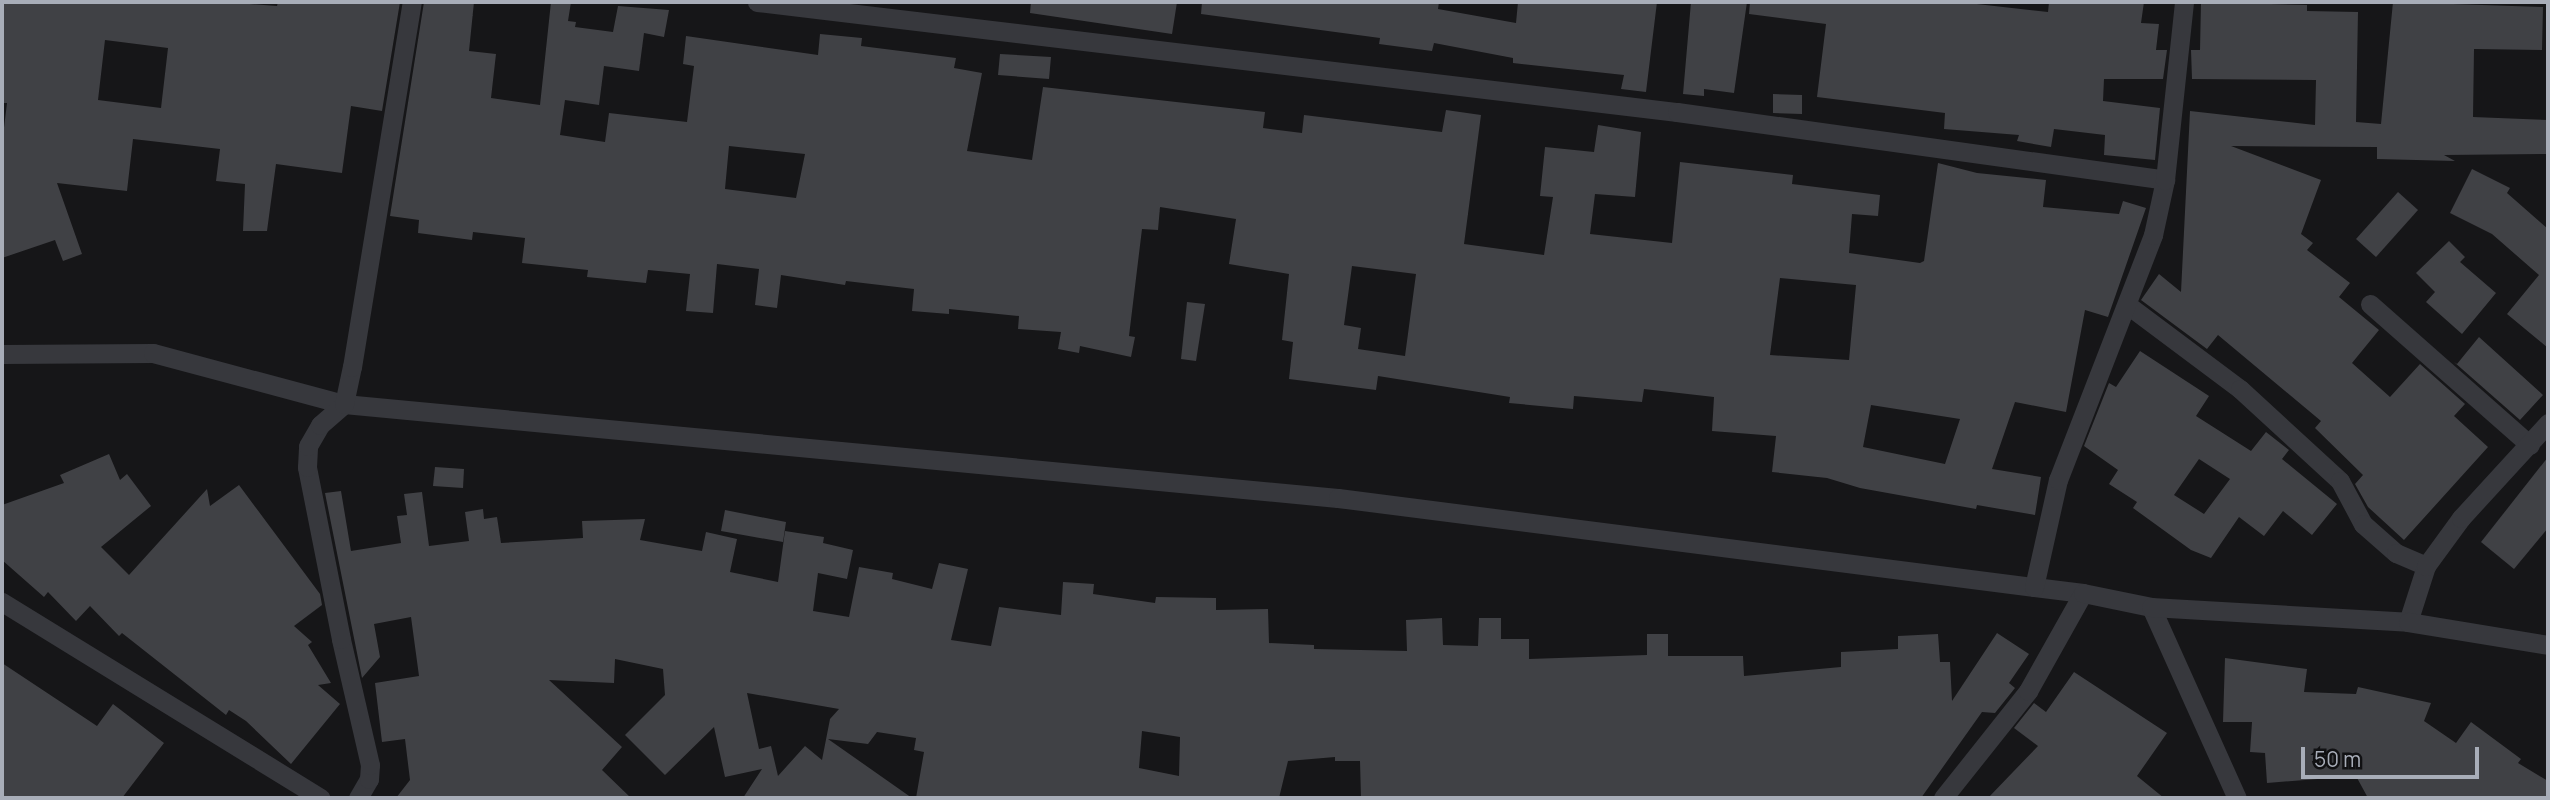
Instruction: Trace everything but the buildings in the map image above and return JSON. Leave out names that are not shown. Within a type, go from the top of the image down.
[{"type":"street","points":[[358,798],[369,779],[370,765],[307,467],[308,446],[320,425],[344,404],[412,2]]},
{"type":"street","points":[[757,2],[1677,112],[2165,180]]},
{"type":"street","points":[[2034,587],[2058,480],[2129,306],[2153,234],[2165,180],[2184,2]]},
{"type":"street","points":[[2370,304],[2530,445]]},
{"type":"street","points":[[2129,306],[2240,389],[2340,481],[2362,523],[2396,553],[2426,566]]},
{"type":"street","points":[[2,354],[153,353],[344,404],[1338,498],[2083,593],[2151,607],[2408,622],[2548,645]]},
{"type":"street","points":[[2408,622],[2426,566],[2461,518],[2548,423]]},
{"type":"street","points":[[1943,798],[2028,691],[2083,593]]},
{"type":"street","points":[[2,602],[321,798]]},
{"type":"street","points":[[2151,607],[2238,798]]}]
